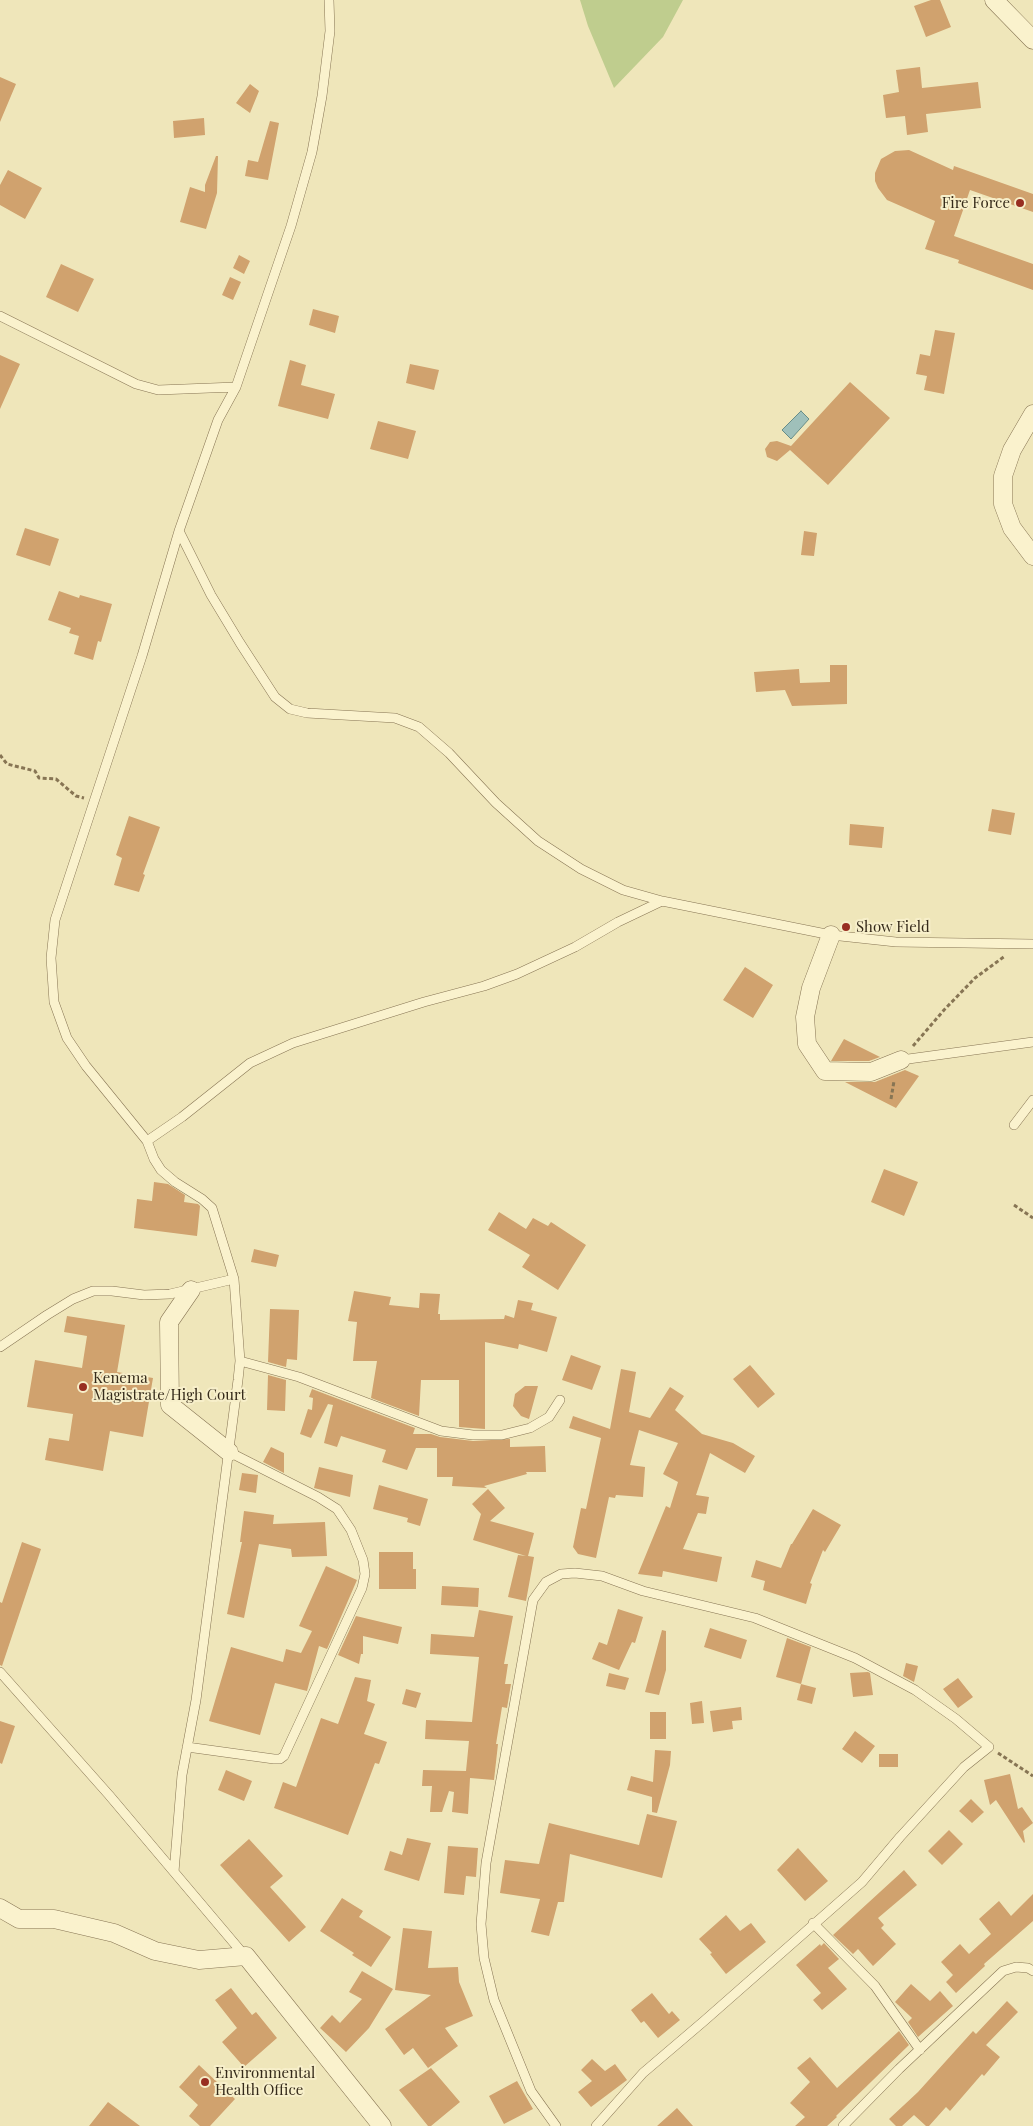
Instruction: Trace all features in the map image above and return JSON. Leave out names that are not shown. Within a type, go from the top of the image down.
[{"type":"street","points":[[994,0],[1033,40]]},
{"type":"street","points":[[1033,414],[1012,450],[1003,476],[1003,504],[1012,528],[1033,556]]},
{"type":"street","points":[[831,935],[811,988],[805,1017],[807,1044],[825,1071],[871,1072],[901,1060]]},
{"type":"street","points":[[191,1290],[169,1322],[170,1405],[229,1452]]},
{"type":"street","points":[[0,1908],[19,1919]]},
{"type":"street","points":[[0,1920],[54,1919],[114,1933],[155,1951],[199,1960],[246,1956],[382,2126]]},
{"type":"lane","points":[[174,1872],[182,1775],[196,1700],[240,1361],[234,1280],[212,1208],[202,1199],[174,1182],[161,1170],[154,1159],[147,1141],[86,1066],[67,1038],[54,1002],[51,958],[55,920],[142,656],[179,531],[218,420],[236,387],[291,226],[312,152],[330,31],[329,0]]},
{"type":"lane","points":[[0,316],[136,384],[158,390],[236,387]]},
{"type":"lane","points":[[179,531],[211,595],[275,697],[290,709],[307,713],[395,718],[419,726],[538,842],[581,870],[623,890],[662,901],[831,935],[896,942],[1033,944]]},
{"type":"lane","points":[[147,1141],[182,1117],[250,1063],[293,1043],[424,1002],[484,986],[517,974],[575,947],[618,922],[662,901]]},
{"type":"lane","points":[[901,1060],[1033,1042]]},
{"type":"lane","points":[[1014,1125],[1033,1100]]},
{"type":"lane","points":[[0,1347],[73,1299],[93,1292],[112,1291],[144,1296],[170,1294],[234,1280]]},
{"type":"lane","points":[[240,1361],[299,1377],[441,1431],[473,1435],[502,1435],[530,1428],[548,1417],[560,1400]]},
{"type":"lane","points":[[187,1746],[274,1759],[280,1759],[284,1756],[362,1588],[365,1574],[363,1560],[351,1530],[336,1509],[318,1497],[229,1452]]},
{"type":"lane","points":[[556,2126],[531,2091],[494,2000],[484,1958],[481,1924],[486,1863],[532,1600],[546,1582],[561,1574],[575,1573],[602,1576],[643,1590],[755,1618],[855,1658],[915,1690],[956,1718],[989,1747],[964,1767],[862,1882],[643,2073],[596,2126]]},
{"type":"lane","points":[[0,1672],[246,1956]]},
{"type":"lane","points":[[813,1923],[875,1986],[920,2050]]},
{"type":"lane","points":[[843,2126],[898,2068],[920,2050],[1003,1971],[1016,1967],[1033,1970]]},
{"type":"path","points":[[0,755],[7,764],[35,771],[39,778],[56,779],[76,796],[89,800]]},
{"type":"path","points":[[891,1099],[901,1060],[944,1010],[975,978],[1022,944]]},
{"type":"path","points":[[1014,1204],[1033,1218]]},
{"type":"path","points":[[989,1747],[1033,1776]]},
{"type":"green space","points":[[580,0],[683,0],[663,37],[614,88],[588,26]]},
{"type":"water","points":[[801,411],[809,419],[791,439],[782,430]]},
{"type":"building","points":[[931,0],[940,0],[951,27],[926,37],[914,6]]},
{"type":"building","points":[[920,67],[922,88],[978,82],[981,108],[926,114],[928,132],[907,135],[905,116],[886,118],[883,95],[899,92],[896,70]]},
{"type":"building","points":[[0,77],[16,84],[0,122]]},
{"type":"building","points":[[250,84],[259,91],[250,113],[236,103]]},
{"type":"building","points":[[204,118],[205,135],[174,138],[173,121]]},
{"type":"building","points":[[270,121],[279,123],[268,180],[245,176],[248,160],[258,162]]},
{"type":"building","points":[[909,150],[953,170],[954,166],[1033,194],[1033,212],[970,190],[954,236],[1033,264],[1033,290],[958,263],[959,260],[925,249],[935,221],[887,200],[875,181],[875,173],[881,159],[895,151]]},
{"type":"building","points":[[216,156],[218,156],[217,193],[206,229],[180,222],[190,187],[205,192],[205,185]]},
{"type":"building","points":[[8,170],[42,188],[25,219],[0,205],[0,185]]},
{"type":"building","points":[[239,255],[250,261],[244,274],[233,268]]},
{"type":"building","points":[[61,264],[94,279],[78,312],[46,297]]},
{"type":"building","points":[[230,277],[241,282],[233,300],[222,295]]},
{"type":"building","points":[[313,309],[339,316],[335,333],[309,325]]},
{"type":"building","points":[[935,330],[955,333],[944,394],[924,390],[927,376],[916,374],[920,354],[930,356]]},
{"type":"building","points":[[0,355],[20,364],[0,409]]},
{"type":"building","points":[[290,360],[306,365],[301,385],[335,394],[328,419],[278,406]]},
{"type":"building","points":[[410,364],[439,370],[434,390],[406,383]]},
{"type":"building","points":[[850,382],[890,418],[828,485],[790,450],[777,461],[767,457],[765,449],[770,442],[777,441],[791,446]]},
{"type":"building","points":[[378,421],[416,431],[408,459],[370,449]]},
{"type":"building","points":[[25,528],[59,539],[50,566],[16,555]]},
{"type":"building","points":[[804,531],[817,533],[814,556],[801,555]]},
{"type":"building","points":[[59,591],[79,598],[80,595],[112,604],[101,642],[98,641],[93,660],[74,654],[79,636],[69,633],[71,628],[48,620]]},
{"type":"building","points":[[830,665],[847,665],[847,704],[792,706],[785,690],[756,692],[754,672],[799,669],[800,683],[830,682]]},
{"type":"building","points":[[992,809],[1015,813],[1011,835],[988,831]]},
{"type":"building","points":[[129,816],[160,827],[143,874],[145,875],[139,892],[114,885],[122,858],[116,855]]},
{"type":"building","points":[[850,824],[884,827],[882,848],[849,845]]},
{"type":"building","points":[[745,967],[773,985],[753,1018],[723,1000]]},
{"type":"building","points":[[844,1039],[880,1057],[869,1061],[831,1061]]},
{"type":"building","points":[[905,1070],[919,1076],[896,1108],[845,1082],[875,1082]]},
{"type":"building","points":[[884,1169],[918,1182],[904,1216],[871,1202]]},
{"type":"building","points":[[154,1182],[168,1184],[185,1195],[184,1202],[200,1206],[197,1236],[134,1228],[137,1199],[152,1201]]},
{"type":"building","points":[[499,1212],[526,1229],[533,1218],[548,1226],[551,1222],[586,1245],[558,1290],[522,1267],[530,1255],[488,1230]]},
{"type":"building","points":[[254,1249],[279,1255],[276,1267],[251,1262]]},
{"type":"building","points":[[354,1291],[391,1297],[389,1305],[419,1308],[420,1293],[440,1294],[438,1314],[440,1314],[440,1320],[504,1319],[505,1315],[514,1318],[518,1300],[533,1303],[531,1310],[557,1317],[547,1352],[519,1344],[518,1349],[485,1342],[485,1429],[459,1427],[459,1380],[421,1380],[419,1416],[371,1398],[377,1361],[353,1361],[357,1322],[348,1321]]},
{"type":"building","points":[[270,1309],[299,1310],[297,1360],[287,1359],[286,1367],[268,1362]]},
{"type":"building","points":[[67,1316],[125,1325],[117,1372],[153,1378],[143,1437],[110,1431],[103,1471],[45,1460],[49,1438],[69,1441],[73,1414],[27,1407],[35,1360],[82,1368],[87,1336],[64,1332]]},
{"type":"building","points":[[571,1355],[601,1366],[592,1390],[562,1380]]},
{"type":"building","points":[[750,1365],[775,1394],[758,1408],[733,1379]]},
{"type":"building","points":[[621,1369],[636,1372],[629,1412],[650,1418],[670,1387],[684,1396],[675,1410],[702,1434],[733,1443],[755,1456],[745,1473],[710,1453],[696,1495],[709,1497],[706,1514],[698,1513],[683,1549],[722,1557],[717,1582],[663,1571],[662,1577],[638,1574],[666,1506],[670,1508],[678,1482],[663,1474],[678,1443],[639,1430],[630,1465],[645,1467],[643,1497],[616,1495],[615,1498],[609,1497],[596,1558],[578,1554],[573,1547],[581,1508],[586,1509],[601,1438],[569,1428],[573,1416],[610,1429]]},
{"type":"building","points":[[268,1375],[286,1380],[285,1411],[267,1410]]},
{"type":"building","points":[[525,1386],[538,1386],[529,1419],[521,1416],[513,1406],[515,1394]]},
{"type":"building","points":[[312,1389],[415,1428],[413,1434],[431,1434],[473,1441],[510,1439],[510,1447],[545,1446],[546,1472],[526,1472],[527,1474],[484,1486],[487,1488],[452,1486],[453,1477],[437,1477],[437,1448],[416,1448],[407,1470],[382,1462],[386,1450],[341,1436],[337,1447],[324,1443],[333,1405],[328,1404],[311,1438],[300,1434],[308,1409],[312,1410],[313,1398],[309,1397]]},
{"type":"building","points":[[271,1447],[284,1453],[284,1473],[263,1462]]},
{"type":"building","points":[[319,1467],[353,1475],[350,1497],[314,1488]]},
{"type":"building","points":[[242,1473],[258,1475],[256,1493],[239,1490]]},
{"type":"building","points":[[379,1485],[428,1499],[420,1526],[407,1522],[408,1518],[373,1509]]},
{"type":"building","points":[[488,1489],[505,1508],[490,1521],[534,1533],[528,1556],[534,1557],[526,1601],[508,1597],[518,1555],[526,1556],[473,1540],[481,1514],[472,1504]]},
{"type":"building","points":[[813,1509],[841,1525],[825,1552],[823,1550],[810,1583],[812,1584],[806,1604],[763,1590],[765,1581],[751,1577],[756,1560],[781,1568],[791,1544]]},
{"type":"building","points":[[244,1511],[274,1515],[273,1524],[325,1522],[327,1556],[292,1557],[291,1549],[259,1544],[244,1618],[227,1614],[242,1542],[240,1542]]},
{"type":"building","points":[[22,1542],[41,1549],[2,1666],[0,1665],[0,1602],[2,1603]]},
{"type":"building","points":[[379,1552],[413,1552],[413,1569],[416,1569],[416,1589],[379,1589]]},
{"type":"building","points":[[326,1566],[357,1580],[327,1649],[319,1646],[307,1691],[275,1683],[260,1735],[209,1721],[231,1647],[283,1662],[286,1649],[301,1653],[312,1631],[299,1626]]},
{"type":"building","points":[[442,1586],[479,1588],[478,1607],[441,1605]]},
{"type":"building","points":[[618,1609],[643,1617],[635,1643],[632,1642],[619,1670],[592,1659],[599,1642],[607,1645]]},
{"type":"building","points":[[479,1610],[513,1616],[504,1664],[508,1664],[505,1684],[511,1684],[507,1708],[502,1707],[496,1744],[498,1744],[494,1780],[470,1778],[468,1814],[452,1812],[454,1792],[449,1791],[442,1812],[430,1812],[432,1786],[422,1786],[423,1770],[466,1771],[469,1741],[425,1739],[426,1720],[472,1722],[479,1657],[430,1654],[431,1634],[474,1637]]},
{"type":"building","points":[[356,1616],[402,1627],[398,1644],[363,1636],[363,1654],[361,1654],[359,1664],[338,1655]]},
{"type":"building","points":[[710,1628],[747,1640],[741,1659],[704,1647]]},
{"type":"building","points":[[662,1630],[666,1631],[666,1670],[659,1695],[645,1692]]},
{"type":"building","points":[[787,1638],[811,1647],[801,1684],[776,1677]]},
{"type":"building","points":[[906,1663],[918,1666],[914,1682],[903,1676]]},
{"type":"building","points":[[609,1673],[629,1678],[625,1690],[606,1686]]},
{"type":"building","points":[[850,1673],[870,1673],[873,1695],[853,1697]]},
{"type":"building","points":[[355,1677],[371,1680],[367,1701],[375,1704],[364,1734],[387,1742],[379,1764],[375,1763],[348,1835],[274,1808],[283,1782],[296,1787],[321,1718],[338,1724]]},
{"type":"building","points":[[958,1678],[973,1697],[958,1708],[943,1689]]},
{"type":"building","points":[[801,1684],[816,1688],[812,1704],[797,1700]]},
{"type":"building","points":[[406,1689],[421,1693],[416,1708],[402,1704]]},
{"type":"building","points":[[702,1701],[704,1723],[692,1724],[690,1703]]},
{"type":"building","points":[[741,1707],[742,1720],[732,1721],[733,1729],[713,1732],[710,1711]]},
{"type":"building","points":[[650,1712],[666,1712],[666,1739],[650,1739]]},
{"type":"building","points":[[0,1721],[15,1726],[2,1764],[0,1763]]},
{"type":"building","points":[[855,1731],[875,1746],[862,1763],[842,1749]]},
{"type":"building","points":[[655,1750],[671,1751],[670,1765],[657,1813],[652,1812],[652,1797],[627,1790],[631,1776],[653,1782]]},
{"type":"building","points":[[879,1754],[898,1754],[898,1767],[879,1767]]},
{"type":"building","points":[[226,1770],[252,1781],[244,1801],[218,1790]]},
{"type":"building","points":[[1010,1774],[1018,1809],[1022,1807],[1033,1823],[1023,1831],[1024,1843],[996,1800],[990,1805],[984,1780]]},
{"type":"building","points":[[971,1799],[984,1812],[972,1823],[959,1811]]},
{"type":"building","points":[[647,1814],[677,1821],[662,1878],[570,1854],[564,1902],[558,1902],[549,1936],[531,1932],[540,1899],[500,1893],[505,1860],[539,1864],[549,1823],[639,1845]]},
{"type":"building","points":[[949,1830],[963,1844],[942,1865],[928,1851]]},
{"type":"building","points":[[407,1838],[431,1843],[419,1881],[384,1870],[390,1851],[402,1855]]},
{"type":"building","points":[[249,1839],[283,1876],[270,1887],[306,1927],[289,1942],[220,1865]]},
{"type":"building","points":[[448,1846],[478,1848],[476,1877],[466,1876],[464,1895],[444,1893]]},
{"type":"building","points":[[798,1848],[828,1881],[805,1901],[777,1870]]},
{"type":"building","points":[[904,1870],[917,1885],[878,1918],[884,1925],[881,1928],[896,1944],[873,1966],[858,1949],[853,1954],[833,1935]]},
{"type":"building","points":[[1033,1894],[1033,1921],[984,1964],[985,1966],[956,1993],[946,1982],[953,1975],[941,1962],[960,1944],[969,1954],[991,1934],[979,1919],[999,1901],[1011,1916]]},
{"type":"building","points":[[342,1898],[363,1911],[359,1917],[391,1937],[371,1967],[352,1955],[354,1953],[320,1931]]},
{"type":"building","points":[[726,1915],[740,1931],[751,1923],[766,1942],[726,1974],[710,1954],[712,1953],[699,1939]]},
{"type":"building","points":[[403,1928],[432,1931],[428,1968],[458,1967],[459,1982],[473,2016],[445,2028],[458,2046],[428,2068],[413,2048],[404,2055],[385,2029],[431,1995],[395,1990]]},
{"type":"building","points":[[824,1943],[839,1959],[828,1968],[847,1989],[822,2010],[813,2000],[821,1993],[796,1965],[820,1944],[821,1946]]},
{"type":"building","points":[[362,1971],[393,1989],[369,2028],[346,2052],[320,2028],[332,2015],[340,2023],[362,1999],[349,1992]]},
{"type":"building","points":[[911,1984],[930,2001],[940,1991],[953,2006],[918,2037],[908,2022],[912,2018],[895,2002]]},
{"type":"building","points":[[231,1988],[252,2015],[256,2012],[277,2038],[244,2067],[222,2042],[237,2028],[215,2000]]},
{"type":"building","points":[[652,1993],[669,2014],[672,2011],[680,2020],[658,2038],[644,2021],[641,2023],[631,2010]]},
{"type":"building","points":[[1007,2001],[1018,2012],[986,2045],[1000,2057],[984,2076],[982,2074],[950,2111],[946,2107],[929,2126],[926,2126],[914,2115],[902,2126],[896,2126],[889,2119],[918,2092],[973,2031],[976,2034]]},
{"type":"building","points":[[899,2031],[909,2045],[837,2117],[827,2126],[795,2126],[805,2117],[790,2103],[810,2082],[797,2068],[810,2057],[837,2088]]},
{"type":"building","points":[[592,2059],[605,2071],[615,2064],[627,2080],[591,2107],[578,2092],[592,2081],[581,2070]]},
{"type":"building","points":[[199,2065],[235,2099],[210,2126],[200,2126],[189,2116],[198,2105],[179,2087]]},
{"type":"building","points":[[431,2068],[460,2102],[431,2126],[428,2126],[399,2090]]},
{"type":"building","points":[[517,2081],[533,2109],[504,2124],[489,2096]]},
{"type":"building","points":[[108,2102],[140,2126],[89,2126]]},
{"type":"building","points":[[677,2108],[693,2126],[657,2126]]},
{"type":"place","name":"Fire Force","points":[[1020,203]]},
{"type":"place","name":"Show Field","points":[[846,927]]},
{"type":"place","name":"Kenema Magistrate/High Court","points":[[83,1387]]},
{"type":"place","name":"Environmental Health Office","points":[[205,2082]]}]
